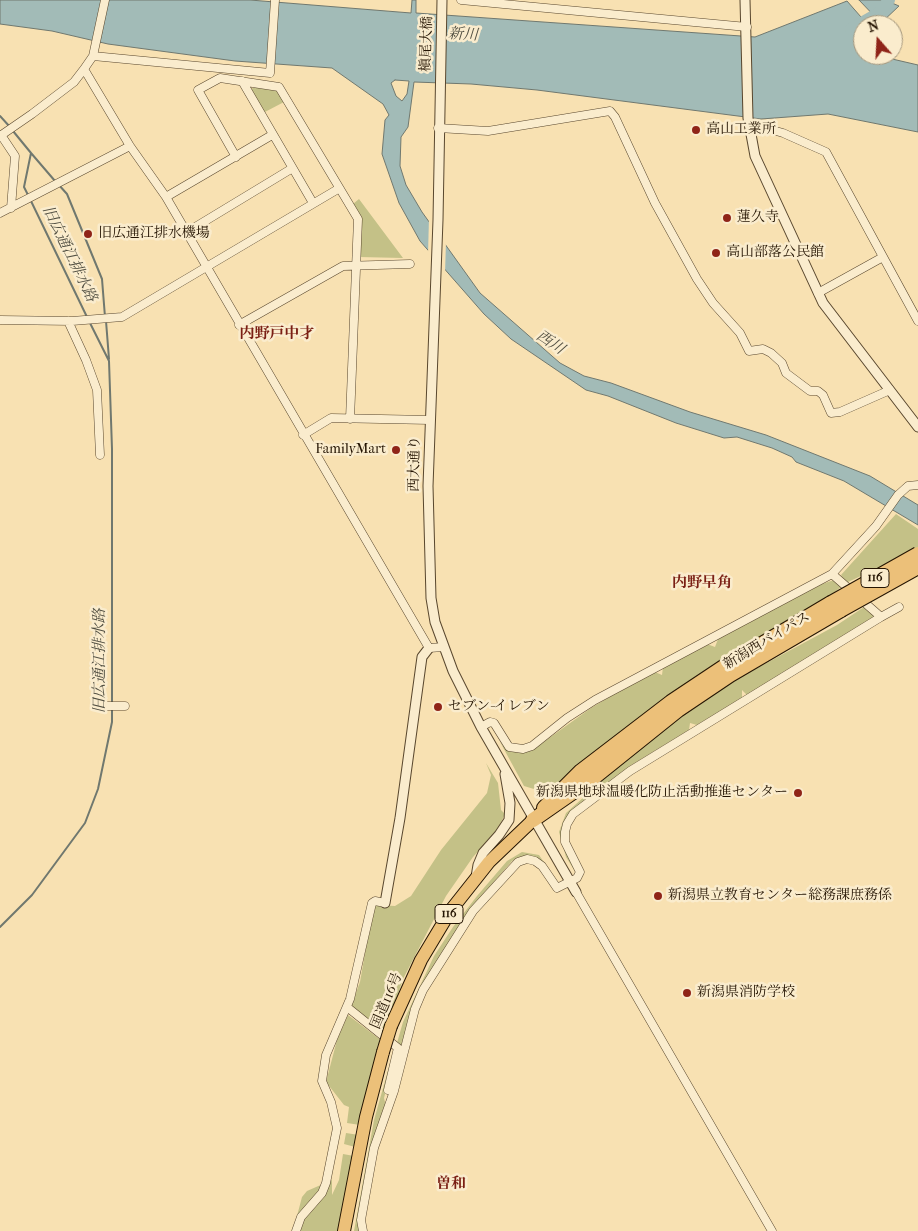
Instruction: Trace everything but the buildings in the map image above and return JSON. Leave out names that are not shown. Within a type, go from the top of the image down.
[{"type":"highway","name":"新潟西バイパス","points":[[533,820],[560,803],[626,742],[918,554]]},
{"type":"highway","name":"新潟西バイパス","points":[[836,606],[918,567]]},
{"type":"highway","name":"国道116号","points":[[344,1231],[366,1117],[383,1052],[391,1026],[421,960],[451,910],[488,862],[533,820]]},
{"type":"street","points":[[11,208],[15,156],[3,134],[74,82],[84,69],[93,56],[105,0]]},
{"type":"street","points":[[93,56],[270,73],[275,0]]},
{"type":"street","points":[[461,0],[747,27]]},
{"type":"street","points":[[745,0],[748,120],[755,156],[765,182],[830,314],[918,427]]},
{"type":"street","name":"槇尾大橋","points":[[439,85],[442,2]]},
{"type":"street","points":[[84,69],[130,146],[166,197],[187,232],[239,325],[429,648]]},
{"type":"street","points":[[236,157],[198,90],[220,78],[279,87],[358,219],[350,418]]},
{"type":"street","points":[[242,82],[291,169],[313,203]]},
{"type":"street","name":"西大通り","points":[[439,85],[438,225],[428,486],[430,585],[435,622],[444,647],[481,727],[576,892]]},
{"type":"street","points":[[438,128],[488,131],[610,111],[615,117],[655,203],[697,279],[713,303],[740,333],[749,351],[763,348],[771,353],[782,363],[786,373],[810,391],[818,391],[823,395],[831,413],[840,412],[890,390]]},
{"type":"street","points":[[748,120],[826,152],[918,321]]},
{"type":"street","points":[[166,197],[272,135]]},
{"type":"street","points":[[0,213],[130,146]]},
{"type":"street","points":[[187,232],[291,169]]},
{"type":"street","points":[[0,320],[70,321],[119,318],[338,188]]},
{"type":"street","points":[[818,293],[884,257]]},
{"type":"street","points":[[239,325],[343,266],[410,264]]},
{"type":"street","points":[[70,321],[97,390],[100,455]]},
{"type":"street","points":[[303,435],[331,418],[430,420]]},
{"type":"street","points":[[481,727],[490,722],[494,724],[509,746],[523,749],[532,746],[567,718],[595,700],[832,574],[876,526],[898,495],[908,486],[918,485]]},
{"type":"street","points":[[832,574],[882,617]]},
{"type":"street","points":[[363,1231],[361,1220],[374,1148],[394,1091],[415,1009],[423,990],[451,942],[493,887],[513,865],[527,859],[542,866],[557,888],[570,883],[580,872],[565,842],[567,824],[573,814],[630,771],[899,607]]},
{"type":"street","points":[[296,1231],[301,1217],[322,1193],[326,1183],[337,1124],[322,1081],[323,1069],[326,1055],[347,1007],[356,979],[372,903],[375,901],[385,903],[400,818],[422,657],[429,648],[444,647]]},
{"type":"street","points":[[100,706],[126,706]]},
{"type":"street","points":[[476,877],[483,853],[499,836],[508,820],[510,803],[505,770]]},
{"type":"street","points":[[576,892],[772,1231]]},
{"type":"street","points":[[347,1007],[398,1048],[388,1090],[394,1091]]},
{"type":"shaded area","points":[[255,87],[278,90],[284,102],[263,113],[251,89]]},
{"type":"shaded area","points":[[359,199],[403,258],[359,257],[353,204]]},
{"type":"shaded area","points":[[896,514],[918,529],[918,549],[846,583],[841,575]]},
{"type":"shaded area","points":[[834,580],[841,587],[820,604],[574,769],[547,793],[524,786],[499,740],[503,746],[517,752],[527,751],[538,746],[591,708],[631,684],[655,672],[662,675],[663,667],[707,644],[715,647],[718,639],[819,585]]},
{"type":"shaded area","points":[[864,607],[873,614],[873,619],[748,696],[742,690],[742,699],[697,725],[690,723],[689,730],[630,766],[569,815],[562,826],[562,839],[578,872],[576,873],[566,857],[559,832],[566,813],[641,746],[692,708],[735,680],[837,625]]},
{"type":"shaded area","points":[[486,763],[498,783],[501,810],[505,814],[497,831],[473,857],[446,896],[403,979],[385,1033],[351,1006],[360,982],[373,907],[378,905],[395,906],[411,896],[441,850],[487,793],[491,775]]},
{"type":"shaded area","points":[[522,852],[539,855],[546,865],[520,858],[512,861],[470,910],[434,965],[403,1047],[397,1043],[403,1022],[434,956],[477,896],[507,861]]},
{"type":"shaded area","points":[[348,1015],[382,1041],[360,1125],[347,1123],[349,1107],[344,1105],[326,1082],[337,1040]]},
{"type":"shaded area","points":[[394,1049],[396,1052],[384,1098],[386,1106],[360,1231],[354,1231],[374,1120]]},
{"type":"shaded area","points":[[346,1133],[359,1135],[355,1147],[344,1144]]},
{"type":"shaded area","points":[[343,1154],[354,1156],[341,1231],[293,1231],[302,1197],[307,1191],[332,1180],[332,1195],[339,1180]]},
{"type":"water","name":"新川","points":[[0,0],[250,0],[411,13],[412,0],[416,0],[416,13],[755,37],[847,1],[859,15],[853,15],[853,65],[903,65],[903,62],[918,65],[918,132],[828,114],[761,119],[537,90],[471,84],[414,82],[408,127],[401,137],[400,166],[406,185],[422,212],[480,293],[560,363],[584,376],[611,383],[690,412],[766,435],[870,476],[918,505],[918,525],[844,481],[796,462],[792,457],[772,448],[737,437],[724,438],[676,423],[608,396],[586,390],[511,339],[484,314],[420,241],[399,203],[382,154],[385,120],[389,115],[383,104],[332,68],[235,61],[108,44],[52,31],[0,24]],"holes":[[[395,80],[409,81],[407,94],[402,101],[396,96],[391,83]]]},
{"type":"water","points":[[859,0],[885,0],[899,6],[889,15],[873,15]]},
{"type":"pier","points":[[429,218],[446,241],[445,273],[428,254]]},
{"type":"waterway","points":[[851,29],[879,13],[889,0]]},
{"type":"waterway","name":"旧広通江排水路","points":[[0,116],[10,127]]},
{"type":"waterway","name":"旧広通江排水路","points":[[13,131],[31,153],[24,187],[28,195]]},
{"type":"waterway","name":"旧広通江排水路","points":[[31,153],[55,181]]},
{"type":"waterway","name":"旧広通江排水路","points":[[58,184],[67,194],[102,279],[105,317]]},
{"type":"waterway","name":"旧広通江排水路","points":[[30,199],[87,317]]},
{"type":"waterway","name":"旧広通江排水路","points":[[106,321],[109,359]]},
{"type":"waterway","name":"旧広通江排水路","points":[[90,323],[109,361],[112,449],[112,704]]},
{"type":"waterway","name":"旧広通江排水路","points":[[0,927],[32,895],[85,823],[98,789],[112,722],[112,709]]},
{"type":"place","name":"高山工業所","points":[[696,130]]},
{"type":"place","name":"蓮久寺","points":[[727,218]]},
{"type":"place","name":"旧広通江排水機場","points":[[88,234]]},
{"type":"place","name":"高山部落公民館","points":[[716,253]]},
{"type":"place","name":"FamilyMart","points":[[396,450]]},
{"type":"place","name":"セブン-イレブン","points":[[438,707]]},
{"type":"place","name":"新潟県地球温暖化防止活動推進センター","points":[[798,793]]},
{"type":"place","name":"新潟県立教育センター総務課庶務係","points":[[658,896]]},
{"type":"place","name":"新潟県消防学校","points":[[687,993]]},
{"type":"district","name":"内野戸中才","points":[[277,334]]},
{"type":"district","name":"内野早角","points":[[702,583]]},
{"type":"district","name":"曽和","points":[[451,1184]]},
{"type":"water label","name":"西川","points":[[550,343]]}]
